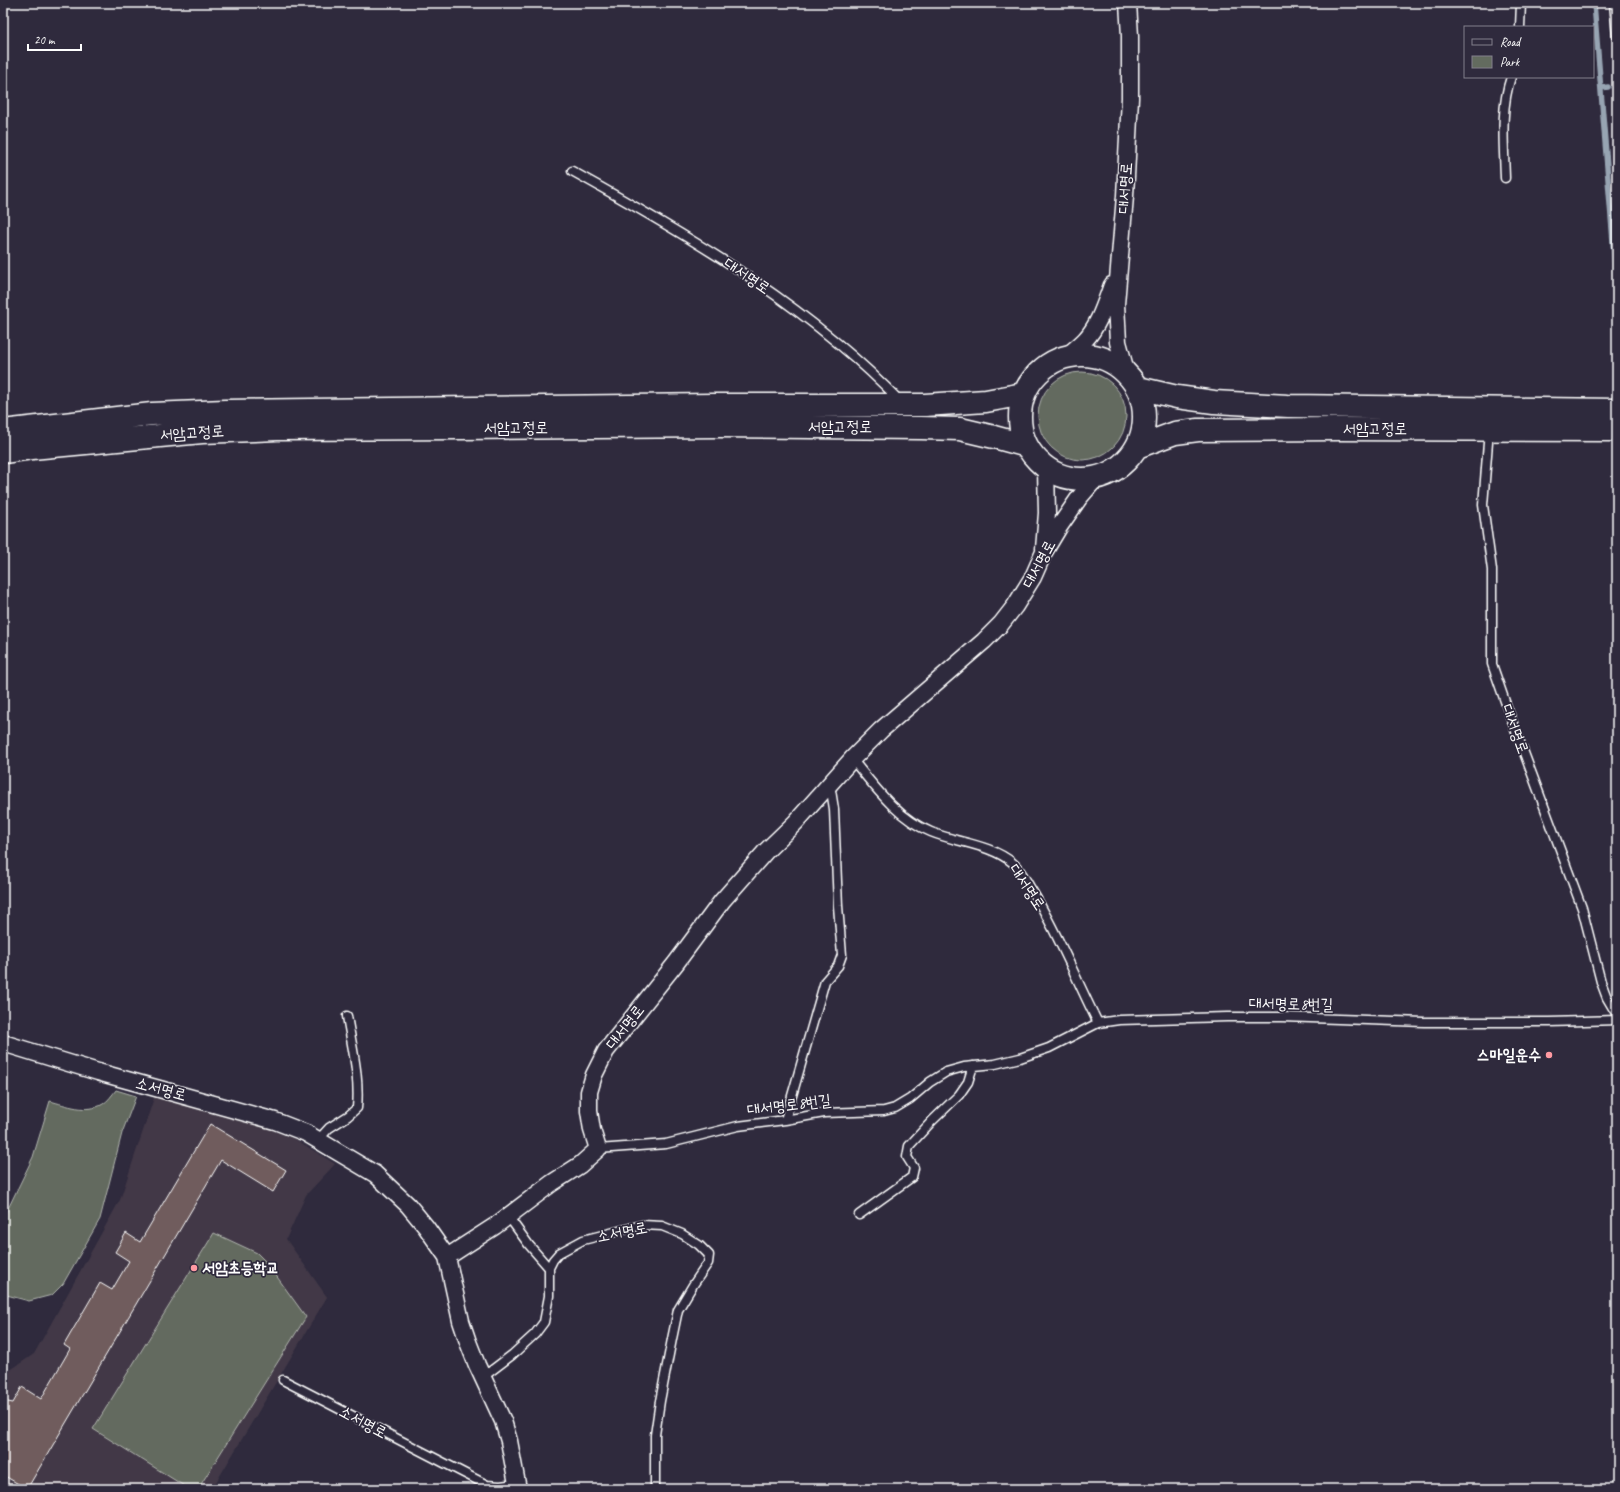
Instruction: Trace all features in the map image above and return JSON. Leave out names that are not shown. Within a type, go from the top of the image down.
[{"type":"main road","points":[[1089,354],[1109,360],[1132,380],[1144,408],[1144,428],[1136,448],[1124,464],[1106,475],[1086,480],[1065,477],[1046,469],[1031,454],[1022,436],[1019,415],[1023,394],[1034,376],[1049,363],[1068,355],[1089,354]]},
{"type":"main road","name":"서암고정로","points":[[1132,380],[1177,397],[1214,402],[1281,405],[1617,410]]},
{"type":"main road","name":"서암고정로","points":[[3,431],[152,414],[225,411],[712,405],[959,404],[986,401],[1023,394]]},
{"type":"main road","name":"서암고정로","points":[[3,452],[47,446],[202,432],[277,429],[720,426],[960,429],[994,436],[1027,446]]},
{"type":"main road","name":"서암고정로","points":[[1136,448],[1175,433],[1198,430],[1617,430]]},
{"type":"street","name":"대서명로","points":[[1128,3],[1130,36],[1130,98],[1125,196],[1116,304],[1118,342],[1132,380]]},
{"type":"street","points":[[1068,355],[1085,340],[1093,329],[1103,311],[1118,267]]},
{"type":"street","points":[[1044,552],[1047,513],[1046,469]]},
{"type":"street","name":"대서명로","points":[[598,1149],[592,1130],[589,1111],[589,1092],[594,1075],[606,1052],[676,963],[722,901],[766,851],[795,823],[852,759],[881,730],[1001,624],[1015,606],[1033,577],[1044,552],[1079,498],[1097,477]]},
{"type":"street","name":"소서명로","points":[[3,1043],[98,1072],[275,1121],[306,1133],[375,1174],[408,1205],[426,1227],[446,1257],[461,1321],[472,1354],[503,1421],[509,1441],[517,1487]]},
{"type":"street","points":[[446,1257],[508,1216],[580,1165],[598,1149]]},
{"type":"lane","points":[[1520,26],[1521,3]]},
{"type":"lane","points":[[1614,3],[1617,37]]},
{"type":"lane","points":[[1505,178],[1504,119],[1506,92],[1511,78]]},
{"type":"lane","name":"대서명로","points":[[572,171],[682,234],[739,270],[815,323],[861,362],[904,405]]},
{"type":"lane","name":"대서명로","points":[[1489,430],[1483,505],[1492,570],[1492,664],[1516,733],[1582,908],[1602,982],[1617,1015]]},
{"type":"lane","name":"대서명로","points":[[852,759],[879,792],[897,811],[913,824],[932,832],[987,849],[1004,856],[1014,863],[1041,906],[1098,1023]]},
{"type":"lane","points":[[785,1120],[825,981],[838,966],[842,954],[838,906],[834,809],[830,784]]},
{"type":"lane","points":[[318,1140],[329,1128],[348,1116],[357,1108],[358,1095],[355,1061],[347,1016]]},
{"type":"lane","name":"대서명로8번길","points":[[598,1149],[666,1144],[738,1126],[824,1113],[884,1111],[895,1108],[910,1099],[930,1082],[946,1072],[973,1066],[995,1064],[1020,1058],[1049,1048],[1098,1023],[1119,1020],[1282,1017],[1424,1022],[1550,1022],[1617,1020]]},
{"type":"lane","points":[[859,1215],[912,1177],[914,1168],[907,1157],[909,1146],[959,1095],[968,1082],[973,1066]]},
{"type":"lane","points":[[483,1377],[512,1355],[535,1334],[544,1322],[549,1296],[550,1268],[529,1245],[508,1216]]},
{"type":"lane","name":"소서명로","points":[[550,1268],[553,1260],[559,1253],[583,1240],[642,1225],[662,1226],[682,1234],[699,1245],[709,1254],[708,1263],[678,1310],[660,1402],[656,1435],[655,1489]]},
{"type":"lane","name":"소서명로","points":[[283,1380],[486,1487],[517,1487]]},
{"type":"shaded area","name":"서암초등학교","points":[[155,1095],[225,1114],[264,1127],[295,1139],[335,1164],[306,1195],[286,1239],[327,1297],[212,1489],[128,1489],[122,1485],[120,1489],[3,1489],[3,1375],[34,1354],[120,1200]]},
{"type":"green space","points":[[1082,372],[1099,375],[1113,385],[1123,399],[1126,416],[1123,433],[1113,447],[1099,457],[1082,460],[1065,457],[1051,447],[1041,433],[1038,416],[1041,399],[1051,385],[1065,375]]},
{"type":"green space","points":[[116,1090],[136,1096],[122,1133],[100,1219],[63,1284],[52,1295],[29,1301],[3,1294],[3,1219],[33,1157],[50,1101],[76,1108],[97,1107],[105,1103]]},
{"type":"green space","points":[[214,1233],[257,1253],[267,1263],[306,1317],[198,1489],[189,1489],[93,1429]]},
{"type":"building","points":[[210,1124],[286,1170],[273,1192],[221,1160],[27,1489],[3,1475],[3,1401],[13,1403],[22,1387],[41,1399],[70,1349],[64,1345],[100,1283],[112,1290],[129,1261],[115,1252],[126,1233],[140,1242]]},
{"type":"waterway","points":[[1594,3],[1617,292]]},
{"type":"waterway","points":[[1601,88],[1608,87]]},
{"type":"place","name":"스마일운수","points":[[1549,1055]]},
{"type":"place","name":"서암초등학교","points":[[194,1268]]}]
